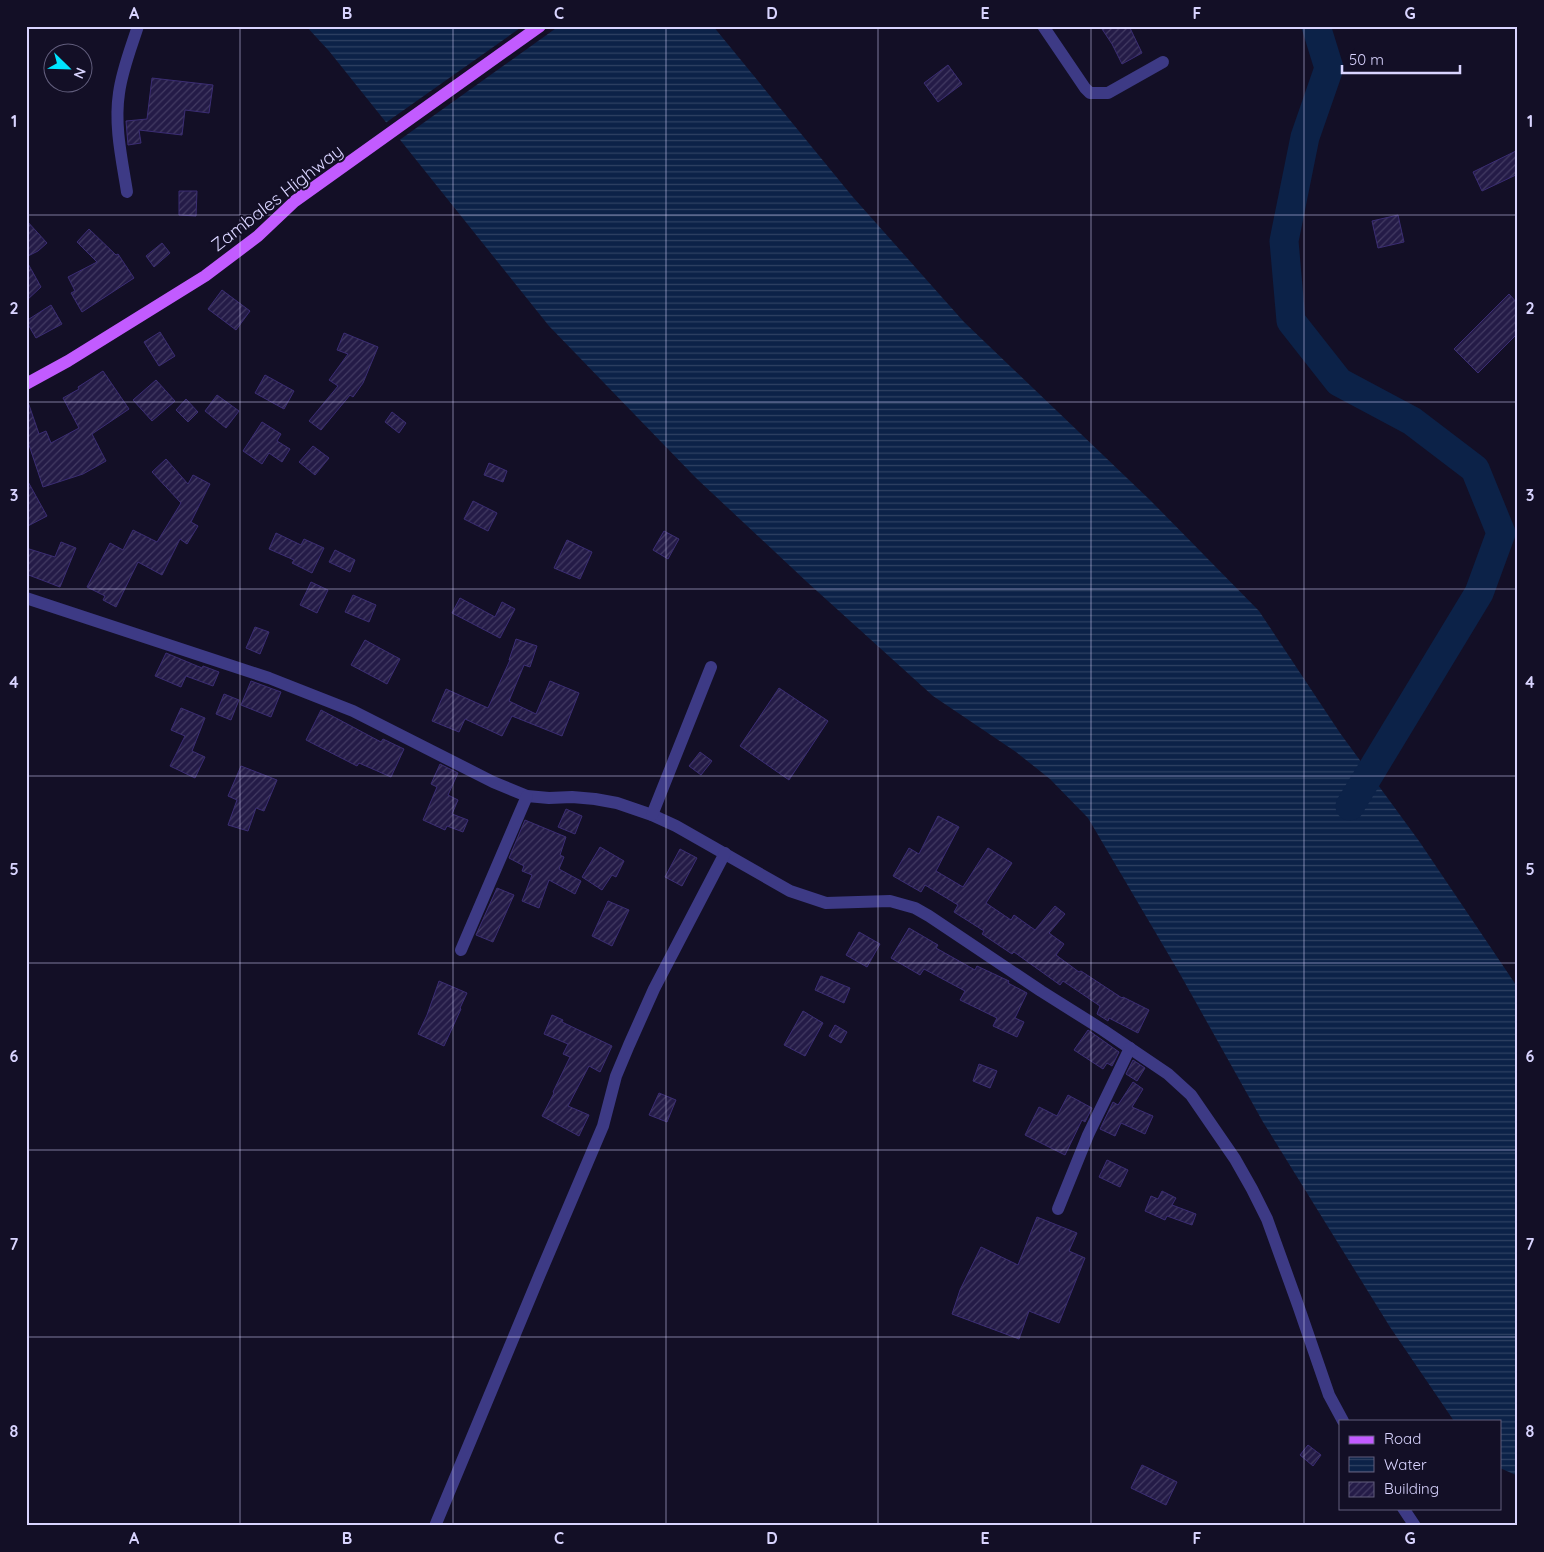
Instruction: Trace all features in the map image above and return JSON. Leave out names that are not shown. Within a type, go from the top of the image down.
[{"type":"main road","name":"Zambales Highway","points":[[26,384],[68,361],[205,276],[258,236],[295,201],[540,26]]},
{"type":"street","points":[[127,192],[118,127],[119,93],[125,66],[138,26]]},
{"type":"street","points":[[1043,26],[1085,88],[1090,92],[1108,93],[1163,62]]},
{"type":"street","points":[[26,598],[277,681],[353,711],[493,782],[527,796],[595,799],[617,803],[652,815],[676,826],[790,891],[826,903],[837,904],[879,900],[901,903],[915,908],[1130,1048],[1168,1074],[1191,1096],[1216,1130],[1252,1189],[1274,1235],[1329,1394],[1342,1420]]},
{"type":"street","points":[[652,815],[712,666]]},
{"type":"street","points":[[461,950],[527,796]]},
{"type":"street","points":[[435,1526],[525,1308],[604,1126],[616,1076],[629,1045],[654,989],[725,854]]},
{"type":"street","points":[[1058,1210],[1088,1135],[1130,1048]]},
{"type":"street","points":[[1404,1510],[1415,1526]]},
{"type":"water","points":[[306,26],[713,26],[852,196],[964,322],[1151,501],[1259,611],[1340,733],[1419,841],[1518,988],[1518,1476],[1502,1469],[1502,1420],[1453,1420],[1390,1327],[1263,1122],[1180,974],[1088,818],[1050,779],[1016,752],[933,696],[696,478],[549,326],[329,51]]},
{"type":"pier","points":[[523,26],[559,26],[398,141],[384,124]]},
{"type":"building","points":[[1100,26],[1129,26],[1142,53],[1122,64]]},
{"type":"building","points":[[948,65],[962,84],[938,102],[924,83]]},
{"type":"building","points":[[152,78],[213,85],[209,113],[185,110],[182,135],[139,130],[141,143],[128,145],[126,121],[147,119]]},
{"type":"building","points":[[1518,150],[1518,174],[1482,191],[1473,172]]},
{"type":"building","points":[[179,191],[197,191],[196,216],[179,215]]},
{"type":"building","points":[[1398,215],[1404,242],[1378,248],[1372,221]]},
{"type":"building","points":[[26,220],[47,243],[38,251],[26,257]]},
{"type":"building","points":[[89,229],[116,255],[118,254],[134,278],[82,312],[71,293],[75,291],[68,277],[97,262],[77,242]]},
{"type":"building","points":[[162,243],[170,253],[154,267],[146,256]]},
{"type":"building","points":[[26,260],[41,287],[26,301]]},
{"type":"building","points":[[222,290],[250,311],[236,330],[208,309]]},
{"type":"building","points":[[1509,294],[1518,304],[1518,333],[1478,373],[1454,349]]},
{"type":"building","points":[[51,305],[62,324],[36,338],[26,321]]},
{"type":"building","points":[[160,332],[175,356],[159,366],[144,342]]},
{"type":"building","points":[[344,333],[378,347],[363,383],[353,397],[350,395],[321,430],[309,421],[338,386],[329,380],[348,354],[337,350]]},
{"type":"building","points":[[103,371],[129,409],[92,434],[106,461],[83,474],[43,487],[26,436],[26,402],[28,402],[39,434],[46,431],[51,443],[79,428],[63,398]]},
{"type":"building","points":[[265,375],[294,391],[284,409],[255,393]]},
{"type":"building","points":[[156,380],[175,401],[152,421],[133,400]]},
{"type":"building","points":[[217,395],[239,411],[226,428],[205,411]]},
{"type":"building","points":[[186,399],[198,412],[188,422],[176,410]]},
{"type":"building","points":[[392,412],[406,423],[399,433],[385,422]]},
{"type":"building","points":[[262,422],[281,434],[277,441],[290,449],[282,462],[269,453],[262,464],[243,451]]},
{"type":"building","points":[[313,446],[329,458],[315,475],[299,462]]},
{"type":"building","points":[[166,459],[188,484],[193,475],[210,484],[191,522],[198,526],[187,544],[180,539],[162,575],[138,562],[116,607],[103,600],[105,596],[87,587],[110,543],[123,550],[133,530],[157,542],[181,503],[152,472]]},
{"type":"building","points":[[489,463],[507,471],[503,482],[484,475]]},
{"type":"building","points":[[26,478],[47,516],[26,527]]},
{"type":"building","points":[[473,501],[497,513],[488,531],[464,519]]},
{"type":"building","points":[[664,531],[679,539],[668,559],[653,550]]},
{"type":"building","points":[[276,533],[301,545],[304,539],[324,548],[312,573],[292,563],[294,560],[269,549]]},
{"type":"building","points":[[567,540],[592,552],[580,579],[554,568]]},
{"type":"building","points":[[61,542],[76,548],[60,587],[26,574],[26,548],[55,557]]},
{"type":"building","points":[[335,550],[355,560],[350,572],[329,562]]},
{"type":"building","points":[[311,582],[328,590],[317,613],[300,605]]},
{"type":"building","points":[[353,595],[376,605],[369,622],[345,612]]},
{"type":"building","points":[[460,598],[495,617],[502,602],[515,609],[500,638],[452,613]]},
{"type":"building","points":[[255,627],[269,632],[260,654],[246,648]]},
{"type":"building","points":[[516,639],[537,646],[530,667],[524,665],[509,701],[536,714],[550,681],[579,693],[562,736],[512,716],[502,736],[465,719],[459,732],[432,721],[446,689],[488,708],[510,660]]},
{"type":"building","points":[[365,640],[400,659],[387,684],[351,665]]},
{"type":"building","points":[[166,653],[202,668],[203,666],[219,672],[213,686],[186,676],[181,687],[155,676]]},
{"type":"building","points":[[251,681],[281,692],[271,717],[241,705]]},
{"type":"building","points":[[779,688],[828,721],[789,780],[740,746]]},
{"type":"building","points":[[224,694],[239,700],[231,720],[216,714]]},
{"type":"building","points":[[181,708],[205,718],[192,751],[205,757],[195,778],[170,766],[185,736],[171,730]]},
{"type":"building","points":[[321,710],[381,742],[383,739],[404,749],[391,777],[359,763],[357,766],[306,740]]},
{"type":"building","points":[[700,752],[712,761],[701,775],[689,766]]},
{"type":"building","points":[[440,764],[458,773],[448,795],[458,800],[452,814],[468,820],[463,832],[447,826],[445,830],[423,820],[437,787],[431,784]]},
{"type":"building","points":[[241,766],[277,780],[264,811],[256,808],[248,831],[228,825],[237,800],[228,796]]},
{"type":"building","points":[[566,809],[582,816],[575,834],[558,827]]},
{"type":"building","points":[[938,816],[959,827],[936,871],[963,887],[988,848],[1012,863],[986,903],[1011,920],[1014,915],[1035,930],[1055,906],[1065,914],[1049,933],[1064,944],[1056,955],[1079,972],[1081,971],[1122,998],[1149,1010],[1138,1033],[1109,1018],[1108,1021],[1097,1014],[1100,1006],[1063,981],[1060,985],[1014,952],[1012,954],[982,934],[984,931],[954,912],[958,905],[925,885],[921,892],[893,876],[909,848],[919,854]]},
{"type":"building","points":[[525,820],[566,837],[560,855],[564,857],[559,869],[581,881],[575,894],[549,880],[539,908],[522,901],[532,875],[522,871],[524,866],[509,858]]},
{"type":"building","points":[[600,847],[624,861],[616,877],[612,875],[602,890],[582,877]]},
{"type":"building","points":[[680,849],[697,858],[682,886],[665,877]]},
{"type":"building","points":[[497,888],[514,895],[493,942],[476,935]]},
{"type":"building","points":[[608,901],[629,910],[612,946],[592,936]]},
{"type":"building","points":[[909,928],[938,945],[936,948],[975,970],[977,966],[1009,981],[1008,983],[1027,993],[1015,1018],[1024,1022],[1017,1037],[993,1026],[997,1018],[960,1000],[965,991],[924,969],[920,975],[891,958]]},
{"type":"building","points":[[859,932],[880,944],[867,967],[846,955]]},
{"type":"building","points":[[821,976],[850,988],[844,1003],[815,990]]},
{"type":"building","points":[[439,981],[467,993],[444,1046],[418,1034]]},
{"type":"building","points":[[803,1011],[823,1023],[805,1056],[784,1045]]},
{"type":"building","points":[[552,1015],[563,1020],[562,1022],[612,1046],[600,1072],[589,1066],[568,1106],[589,1115],[579,1136],[542,1116],[570,1057],[563,1054],[568,1044],[544,1034]]},
{"type":"building","points":[[835,1025],[847,1032],[841,1043],[829,1036]]},
{"type":"building","points":[[1088,1030],[1119,1052],[1112,1066],[1107,1063],[1103,1069],[1074,1050]]},
{"type":"building","points":[[1133,1060],[1145,1068],[1137,1081],[1126,1074]]},
{"type":"building","points":[[979,1064],[997,1071],[990,1088],[973,1081]]},
{"type":"building","points":[[1133,1082],[1143,1089],[1132,1107],[1153,1116],[1145,1134],[1121,1123],[1115,1136],[1100,1129],[1113,1102],[1118,1105]]},
{"type":"building","points":[[659,1093],[676,1100],[667,1122],[649,1115]]},
{"type":"building","points":[[1068,1095],[1092,1108],[1085,1122],[1082,1120],[1065,1155],[1025,1135],[1039,1107],[1057,1116]]},
{"type":"building","points":[[1107,1160],[1128,1170],[1120,1187],[1099,1177]]},
{"type":"building","points":[[1162,1191],[1176,1198],[1172,1205],[1196,1214],[1192,1225],[1167,1216],[1165,1220],[1145,1211],[1151,1196],[1158,1199]]},
{"type":"building","points":[[1037,1217],[1077,1233],[1069,1251],[1085,1258],[1059,1323],[1029,1311],[1019,1339],[952,1314],[960,1290],[981,1247],[1018,1265]]},
{"type":"building","points":[[1308,1445],[1321,1455],[1313,1466],[1300,1455]]},
{"type":"building","points":[[1142,1465],[1177,1482],[1166,1505],[1131,1488]]},
{"type":"waterway","points":[[1316,26],[1329,68],[1305,137],[1284,241],[1291,321],[1339,382],[1412,421],[1475,469],[1501,533],[1479,593],[1350,806]]}]
